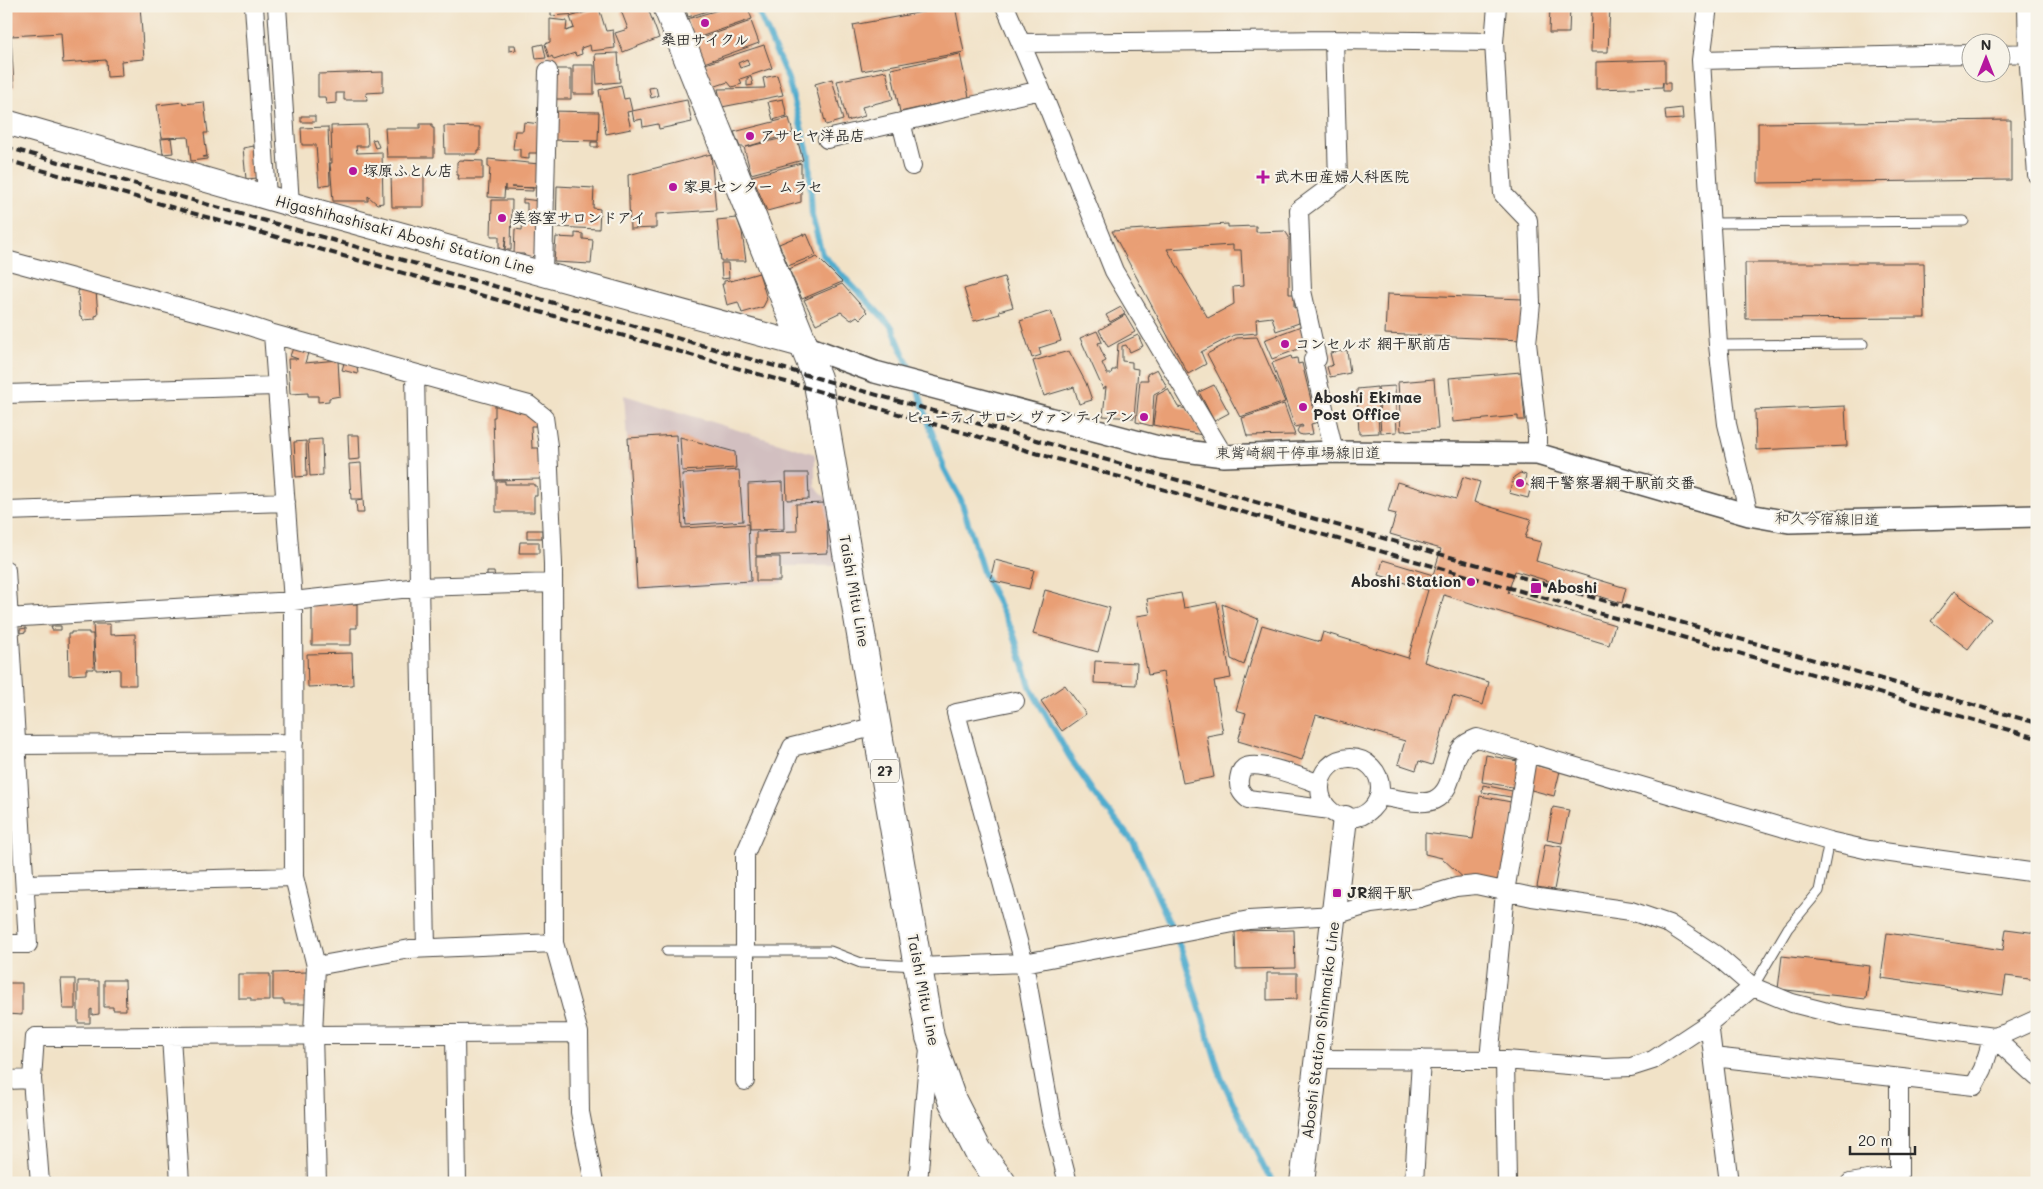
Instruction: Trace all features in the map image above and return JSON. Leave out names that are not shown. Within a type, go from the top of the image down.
[{"type":"main road","name":"Taishi Mitu Line","points":[[667,6],[818,378],[930,1037],[952,1100],[978,1151],[1002,1183]]},
{"type":"main road","name":"Higashihashisaki Aboshi Station Line","points":[[6,122],[290,204],[805,346]]},
{"type":"main road","name":"Aboshi Station Shinmaiko Line","points":[[1302,1183],[1335,915],[1338,814]]},
{"type":"street","points":[[254,6],[267,196]]},
{"type":"street","points":[[277,6],[290,204]]},
{"type":"street","points":[[1005,6],[1114,270],[1224,456]]},
{"type":"street","points":[[1497,6],[1494,42],[1502,194],[1528,220],[1531,303],[1527,343],[1537,431],[1537,454]]},
{"type":"street","points":[[1708,6],[1701,60],[1718,345],[1728,424],[1749,515]]},
{"type":"street","points":[[2027,6],[2028,53],[2037,175]]},
{"type":"street","points":[[1021,43],[1334,40],[1494,42]]},
{"type":"street","points":[[1334,40],[1338,181],[1299,210],[1302,292],[1316,359],[1313,360],[1334,452]]},
{"type":"street","points":[[2010,54],[2028,53]]},
{"type":"street","points":[[1701,60],[1960,54]]},
{"type":"street","points":[[543,273],[548,71]]},
{"type":"street","points":[[827,139],[1041,90]]},
{"type":"street","points":[[901,122],[912,166]]},
{"type":"street","points":[[6,260],[243,324],[529,405],[544,417],[548,446],[553,583],[554,943],[579,1033],[580,1112],[594,1183]]},
{"type":"street","points":[[273,334],[293,601],[294,877],[316,966],[313,1035],[317,1183]]},
{"type":"street","name":"東觜崎網干停車場線旧道","points":[[805,346],[876,372],[1162,448],[1224,456],[1334,452],[1537,454]]},
{"type":"street","points":[[415,374],[426,948]]},
{"type":"street","points":[[6,394],[277,386]]},
{"type":"street","name":"和久今宿線旧道","points":[[1537,454],[1749,515],[1789,522],[2037,516]]},
{"type":"street","points":[[6,511],[286,502]]},
{"type":"street","points":[[6,570],[28,944],[6,944]]},
{"type":"street","points":[[8,618],[293,601],[419,587],[553,583]]},
{"type":"street","points":[[1015,701],[956,712],[1024,963],[1052,1121],[1068,1183]]},
{"type":"street","points":[[745,1081],[745,854],[792,747],[877,726]]},
{"type":"street","points":[[1380,796],[1418,802],[1434,800],[1446,789],[1459,753],[1465,744],[1477,738],[1829,841],[1869,850],[2037,873]]},
{"type":"street","points":[[17,745],[294,743]]},
{"type":"street","points":[[1507,1183],[1497,1060],[1506,892],[1528,752]]},
{"type":"street","points":[[1320,784],[1264,767],[1252,766],[1245,767],[1241,771],[1238,785],[1242,794],[1248,799],[1338,814],[1363,815],[1370,811],[1380,796],[1381,786],[1379,776],[1366,762],[1356,758],[1337,760],[1323,775],[1320,784],[1324,803],[1338,814]]},
{"type":"street","points":[[25,884],[294,877]]},
{"type":"street","points":[[918,966],[1024,963],[1249,920],[1335,915],[1371,904],[1420,898],[1456,887],[1476,885],[1506,892],[1631,911],[1670,924],[1716,955],[1753,987],[1792,1003],[1843,1016],[1993,1037],[2037,1019]]},
{"type":"street","points":[[316,966],[410,948],[554,943]]},
{"type":"street","points":[[1318,1059],[1497,1060],[1606,1068],[1631,1067],[1653,1060],[1709,1023],[1753,987]]},
{"type":"street","points":[[1709,1023],[1729,1183]]},
{"type":"street","points":[[40,1183],[32,1079],[35,1037],[579,1033]]},
{"type":"street","points":[[455,1034],[457,1183]]},
{"type":"street","points":[[171,1036],[180,1183]]},
{"type":"street","points":[[918,1183],[930,1037]]},
{"type":"street","points":[[1993,1037],[2037,1077]]},
{"type":"street","points":[[1713,1057],[1974,1086],[1993,1037]]},
{"type":"street","points":[[1414,1183],[1421,1059]]},
{"type":"street","points":[[1850,1183],[1899,1176],[1899,1078]]},
{"type":"street","points":[[6,1080],[32,1079]]},
{"type":"lane","points":[[1710,223],[1964,222]]},
{"type":"lane","points":[[1718,345],[1864,344]]},
{"type":"lane","points":[[1753,987],[1788,928],[1819,891],[1829,841]]},
{"type":"lane","points":[[667,951],[830,951],[861,963],[918,966]]},
{"type":"shaded area","points":[[624,395],[815,454],[815,486],[831,503],[842,566],[783,566],[782,583],[637,590]]},
{"type":"building","points":[[6,6],[140,6],[144,59],[121,61],[122,76],[107,77],[106,60],[63,63],[61,33],[11,36],[14,87],[6,88]]},
{"type":"building","points":[[551,6],[595,6],[577,14],[551,16]]},
{"type":"building","points":[[624,6],[647,6],[659,38],[623,52],[615,33],[628,29],[620,8]]},
{"type":"building","points":[[685,6],[720,6],[720,7],[688,17]]},
{"type":"building","points":[[732,6],[747,6],[752,19],[694,39],[687,19]]},
{"type":"building","points":[[955,6],[964,52],[862,71],[853,25]]},
{"type":"building","points":[[1550,6],[1570,6],[1569,33],[1549,33]]},
{"type":"building","points":[[1592,6],[1610,6],[1608,52],[1591,52]]},
{"type":"building","points":[[599,8],[606,31],[613,30],[615,48],[591,51],[590,45],[581,48],[582,54],[576,56],[575,53],[554,60],[552,56],[549,58],[545,44],[550,42],[550,19],[567,21],[566,31],[574,28],[570,17]]},
{"type":"building","points":[[751,21],[759,43],[704,63],[696,40]]},
{"type":"building","points":[[543,44],[546,58],[536,59],[534,46]]},
{"type":"building","points":[[509,45],[515,45],[516,50],[509,51]]},
{"type":"building","points":[[764,45],[772,68],[740,79],[742,84],[732,87],[728,82],[713,87],[705,64]],"holes":[[[747,59],[749,65],[740,68],[738,63]]]},
{"type":"building","points":[[618,53],[620,82],[597,84],[595,54]]},
{"type":"building","points":[[960,54],[969,97],[900,112],[891,69]]},
{"type":"building","points":[[1665,60],[1665,83],[1670,83],[1670,91],[1663,91],[1663,82],[1662,87],[1596,89],[1596,62]]},
{"type":"building","points":[[573,65],[594,65],[594,94],[573,94]]},
{"type":"building","points":[[551,69],[571,69],[571,99],[551,99]]},
{"type":"building","points":[[886,71],[893,99],[862,107],[865,116],[847,121],[837,81]]},
{"type":"building","points":[[383,72],[383,92],[366,93],[367,100],[344,100],[344,93],[336,93],[336,103],[326,104],[325,97],[318,97],[318,74]]},
{"type":"building","points":[[777,75],[783,95],[722,107],[718,89],[765,88],[763,78]]},
{"type":"building","points":[[751,77],[753,85],[747,86],[747,78]]},
{"type":"building","points":[[832,79],[843,120],[826,125],[815,84]]},
{"type":"building","points":[[621,85],[624,99],[629,98],[632,111],[627,112],[631,129],[606,134],[599,90]]},
{"type":"building","points":[[656,87],[658,96],[651,98],[649,88]]},
{"type":"building","points":[[783,99],[787,116],[773,120],[768,102]]},
{"type":"building","points":[[687,100],[692,122],[659,129],[658,124],[643,127],[642,119],[634,121],[632,111]]},
{"type":"building","points":[[183,102],[183,104],[204,102],[208,133],[204,133],[207,156],[202,157],[207,157],[207,159],[191,161],[188,137],[162,138],[157,105]]},
{"type":"building","points":[[1682,108],[1683,119],[1666,120],[1665,110]]},
{"type":"building","points":[[551,111],[599,112],[598,141],[551,140]]},
{"type":"building","points":[[301,116],[315,116],[315,122],[301,122]]},
{"type":"building","points":[[789,118],[793,133],[746,147],[796,135],[803,160],[751,174],[744,147],[740,147],[734,132]]},
{"type":"building","points":[[2011,120],[2011,180],[1758,183],[1758,123]]},
{"type":"building","points":[[524,122],[540,124],[538,153],[529,153],[529,159],[520,158],[520,149],[513,149],[515,131],[523,131]]},
{"type":"building","points":[[420,124],[432,124],[432,128],[434,128],[434,157],[387,157],[385,128],[420,128]]},
{"type":"building","points":[[367,125],[368,146],[356,146],[357,153],[382,152],[383,203],[377,204],[368,196],[368,201],[333,201],[330,163],[332,163],[331,126]]},
{"type":"building","points":[[444,126],[480,127],[480,151],[478,151],[478,154],[445,154]]},
{"type":"building","points":[[328,127],[330,184],[319,186],[316,145],[302,145],[301,128]]},
{"type":"building","points":[[171,138],[173,153],[163,154],[161,139]]},
{"type":"building","points":[[376,139],[379,147],[375,148],[372,140]]},
{"type":"building","points":[[591,142],[598,142],[598,147],[591,147]]},
{"type":"building","points":[[254,146],[258,178],[246,179],[243,148]]},
{"type":"building","points":[[711,154],[716,210],[656,214],[656,228],[630,229],[628,175]]},
{"type":"building","points":[[488,159],[539,164],[540,188],[511,187],[533,188],[533,191],[505,190],[505,185],[504,198],[488,197],[490,167],[488,167]]},
{"type":"building","points":[[459,160],[483,161],[483,179],[458,179],[457,162]]},
{"type":"building","points":[[801,163],[801,202],[767,211],[752,176]]},
{"type":"building","points":[[391,175],[424,175],[424,207],[392,207]]},
{"type":"building","points":[[557,186],[594,188],[593,208],[600,209],[599,229],[556,227]]},
{"type":"building","points":[[523,199],[540,201],[538,255],[534,255],[531,258],[526,258],[524,254],[514,254],[515,229],[522,230],[523,218],[527,219],[527,203],[523,203]]},
{"type":"building","points":[[492,200],[512,200],[511,250],[505,250],[506,236],[504,250],[499,250],[499,236],[491,236]]},
{"type":"building","points":[[737,218],[742,232],[746,261],[721,261],[717,220]]},
{"type":"building","points":[[1228,224],[1228,227],[1256,226],[1256,232],[1285,231],[1289,237],[1289,294],[1294,294],[1294,308],[1297,307],[1299,323],[1276,331],[1272,317],[1256,319],[1257,333],[1234,335],[1201,352],[1206,364],[1188,374],[1112,231]],"holes":[[[1233,245],[1233,250],[1241,250],[1243,286],[1233,287],[1234,304],[1208,318],[1167,249]]]},
{"type":"building","points":[[575,233],[583,234],[583,239],[593,240],[591,264],[554,262],[556,237],[575,238]]},
{"type":"building","points":[[803,234],[804,236],[807,234],[816,255],[788,266],[779,244]]},
{"type":"building","points":[[817,257],[842,282],[802,299],[789,269]]},
{"type":"building","points":[[721,263],[728,263],[729,278],[722,279]]},
{"type":"building","points":[[1745,263],[1924,263],[1925,318],[1746,319]]},
{"type":"building","points":[[759,273],[767,299],[763,307],[742,313],[738,302],[727,305],[722,284],[724,284],[724,281],[731,281]]},
{"type":"building","points":[[1004,277],[1013,307],[999,311],[1000,314],[974,321],[964,289]]},
{"type":"building","points":[[842,284],[867,312],[860,319],[857,316],[851,320],[841,312],[816,324],[804,300]]},
{"type":"building","points":[[93,289],[96,291],[98,315],[95,316],[95,319],[83,320],[80,317],[78,292],[79,290]]},
{"type":"building","points":[[1387,294],[1523,299],[1522,340],[1385,334]]},
{"type":"building","points":[[1121,307],[1125,314],[1110,322],[1106,315]]},
{"type":"building","points":[[1051,311],[1061,341],[1039,348],[1041,355],[1032,358],[1020,321]]},
{"type":"building","points":[[1125,315],[1135,332],[1108,347],[1099,330]]},
{"type":"building","points":[[1301,326],[1306,346],[1272,359],[1264,340]]},
{"type":"building","points":[[1097,331],[1102,342],[1098,343],[1106,361],[1102,363],[1107,374],[1111,374],[1112,370],[1116,370],[1118,344],[1138,335],[1143,346],[1130,352],[1126,345],[1122,346],[1122,361],[1132,362],[1132,368],[1138,369],[1134,418],[1103,416],[1106,387],[1103,389],[1080,338]]},
{"type":"building","points":[[1257,337],[1285,402],[1240,417],[1207,354],[1237,338]]},
{"type":"building","points":[[293,348],[308,353],[305,363],[338,360],[340,396],[329,398],[329,401],[318,402],[318,396],[308,396],[308,393],[290,394],[288,359],[298,359],[290,356]]},
{"type":"building","points":[[1347,350],[1350,373],[1330,377],[1327,367],[1333,365],[1330,353]]},
{"type":"building","points":[[1069,351],[1086,383],[1092,400],[1079,404],[1074,387],[1044,396],[1033,361]]},
{"type":"building","points":[[1291,356],[1292,359],[1297,358],[1298,364],[1302,363],[1316,421],[1311,424],[1313,434],[1303,435],[1297,431],[1299,427],[1303,427],[1302,425],[1295,427],[1272,363]]},
{"type":"building","points":[[344,363],[357,366],[358,374],[342,370]]},
{"type":"building","points":[[1157,369],[1167,387],[1154,394],[1152,426],[1136,422],[1140,380],[1148,380],[1147,374]]},
{"type":"building","points":[[1521,372],[1525,420],[1518,420],[1518,416],[1453,422],[1449,378]]},
{"type":"building","points":[[1434,379],[1438,429],[1401,431],[1398,382]]},
{"type":"building","points":[[1214,385],[1229,413],[1214,421],[1199,392]]},
{"type":"building","points":[[1395,386],[1397,432],[1381,433],[1378,387]]},
{"type":"building","points":[[1377,387],[1379,433],[1359,434],[1357,389]]},
{"type":"building","points":[[1168,389],[1178,407],[1187,409],[1202,435],[1153,425],[1157,395]]},
{"type":"building","points":[[1284,404],[1295,435],[1247,436],[1242,418]]},
{"type":"building","points":[[502,405],[527,412],[527,416],[537,415],[537,426],[531,426],[532,448],[540,448],[541,479],[495,480],[493,417],[495,417],[495,406]]},
{"type":"building","points":[[1845,406],[1847,446],[1756,450],[1755,410]]},
{"type":"building","points":[[348,435],[359,435],[360,459],[349,460]]},
{"type":"building","points":[[676,435],[682,528],[748,524],[751,581],[637,588],[628,438]]},
{"type":"building","points":[[680,437],[735,452],[736,468],[682,471]]},
{"type":"building","points":[[322,439],[323,475],[310,476],[308,440]]},
{"type":"building","points":[[306,441],[307,476],[296,477],[294,442]]},
{"type":"building","points":[[361,463],[363,499],[351,499],[349,464]]},
{"type":"building","points":[[739,470],[743,521],[686,525],[682,474]]},
{"type":"building","points":[[786,473],[808,473],[809,499],[787,500]]},
{"type":"building","points":[[1520,473],[1526,475],[1524,484],[1531,486],[1528,498],[1509,493],[1514,477]]},
{"type":"building","points":[[1463,477],[1480,482],[1474,502],[1531,519],[1525,538],[1541,542],[1536,561],[1626,588],[1622,603],[1515,571],[1508,593],[1615,625],[1609,645],[1444,595],[1424,662],[1489,682],[1483,705],[1453,696],[1432,765],[1419,761],[1416,770],[1398,764],[1405,741],[1316,715],[1302,760],[1238,741],[1246,713],[1236,710],[1262,625],[1320,642],[1323,632],[1408,658],[1428,590],[1379,575],[1383,560],[1433,575],[1441,549],[1390,534],[1396,514],[1388,512],[1397,482],[1456,499]]},
{"type":"building","points":[[496,481],[505,481],[505,484],[534,484],[534,486],[537,486],[537,496],[534,496],[534,512],[496,512]]},
{"type":"building","points":[[783,482],[784,529],[749,530],[748,484]]},
{"type":"building","points":[[363,500],[364,513],[357,513],[356,501]]},
{"type":"building","points":[[826,503],[828,553],[756,556],[756,532],[797,531],[796,504]]},
{"type":"building","points":[[527,530],[542,530],[542,538],[527,538]]},
{"type":"building","points":[[520,542],[539,542],[539,553],[519,553]]},
{"type":"building","points":[[756,557],[780,557],[780,581],[756,581]]},
{"type":"building","points":[[995,560],[1034,570],[1029,589],[990,580]]},
{"type":"building","points":[[487,572],[494,572],[495,578],[487,578]]},
{"type":"building","points":[[1045,590],[1110,608],[1098,652],[1033,634]]},
{"type":"building","points":[[1954,591],[1991,619],[1968,649],[1931,621]]},
{"type":"building","points":[[1181,593],[1184,608],[1217,602],[1231,678],[1214,681],[1223,733],[1207,736],[1214,777],[1183,783],[1163,672],[1148,675],[1137,616],[1150,614],[1147,599]]},
{"type":"building","points":[[312,604],[357,604],[357,628],[351,628],[351,645],[312,645]]},
{"type":"building","points":[[1222,604],[1258,619],[1244,665],[1231,659]]},
{"type":"building","points":[[93,624],[110,624],[110,635],[135,634],[136,685],[120,685],[120,669],[96,670]]},
{"type":"building","points":[[51,626],[61,626],[61,630],[52,630]]},
{"type":"building","points":[[26,628],[26,632],[20,633],[20,629]]},
{"type":"building","points":[[71,632],[89,632],[89,634],[93,634],[94,669],[86,669],[86,674],[69,675],[68,634],[71,634]]},
{"type":"building","points":[[352,653],[353,685],[308,687],[307,654]]},
{"type":"building","points":[[1095,661],[1137,663],[1136,685],[1094,683]]},
{"type":"building","points":[[1065,685],[1086,714],[1062,731],[1041,701]]},
{"type":"building","points":[[1486,755],[1523,762],[1518,788],[1482,782]]},
{"type":"building","points":[[1530,764],[1560,771],[1554,796],[1524,788]]},
{"type":"building","points":[[1483,785],[1517,792],[1516,798],[1482,792]]},
{"type":"building","points":[[1480,796],[1516,803],[1503,879],[1468,882],[1442,858],[1425,854],[1425,833],[1473,839]]},
{"type":"building","points":[[1553,807],[1569,810],[1562,843],[1547,840]]},
{"type":"building","points":[[1545,844],[1562,847],[1554,890],[1537,887]]},
{"type":"building","points":[[2006,929],[2037,933],[2037,980],[2006,976],[2003,995],[1881,978],[1887,933],[2003,950]]},
{"type":"building","points":[[1294,930],[1295,968],[1236,969],[1235,931]]},
{"type":"building","points":[[1782,956],[1870,966],[1866,999],[1778,989]]},
{"type":"building","points":[[307,972],[308,1004],[284,1004],[284,1000],[273,1000],[273,973]]},
{"type":"building","points":[[1267,973],[1297,973],[1297,999],[1267,1000]]},
{"type":"building","points":[[238,974],[270,974],[270,1001],[251,1001],[251,998],[238,998]]},
{"type":"building","points":[[61,979],[75,979],[75,1009],[63,1009]]},
{"type":"building","points":[[104,980],[125,980],[126,1010],[113,1010],[113,1007],[104,1007]]},
{"type":"building","points":[[78,981],[99,981],[99,1014],[92,1015],[92,1009],[90,1010],[90,1023],[78,1023]]},
{"type":"building","points":[[6,983],[22,983],[22,1015],[6,1014]]},
{"type":"waterway","points":[[756,6],[788,79],[809,156],[812,216],[822,254],[892,327],[914,379]]},
{"type":"waterway","points":[[917,388],[944,468],[961,500],[984,575],[1013,632],[1031,689],[1069,756],[1095,795],[1134,843],[1182,951],[1221,1077],[1265,1170],[1275,1183]]},
{"type":"railway","points":[[6,147],[2037,723]]},
{"type":"railway","points":[[6,160],[2037,738]]},
{"type":"place","name":"桑田サイクル","points":[[705,23]]},
{"type":"place","name":"アサヒヤ洋品店","points":[[750,136]]},
{"type":"place","name":"塚原ふとん店","points":[[353,171]]},
{"type":"place","name":"武木田産婦人科医院","points":[[1263,177]]},
{"type":"place","name":"家具センター ムラセ","points":[[673,187]]},
{"type":"place","name":"美容室サロンドアイ","points":[[502,218]]},
{"type":"place","name":"コンセルボ 網干駅前店","points":[[1285,344]]},
{"type":"place","name":"Aboshi Ekimae Post Office","points":[[1303,407]]},
{"type":"place","name":"ビューティサロン ヴァンティアン","points":[[1144,417]]},
{"type":"place","name":"網干警察署網干駅前交番","points":[[1520,483]]},
{"type":"place","name":"Aboshi Station","points":[[1471,582]]},
{"type":"place","name":"Aboshi","points":[[1536,588]]},
{"type":"place","name":"JR網干駅","points":[[1337,893]]}]
